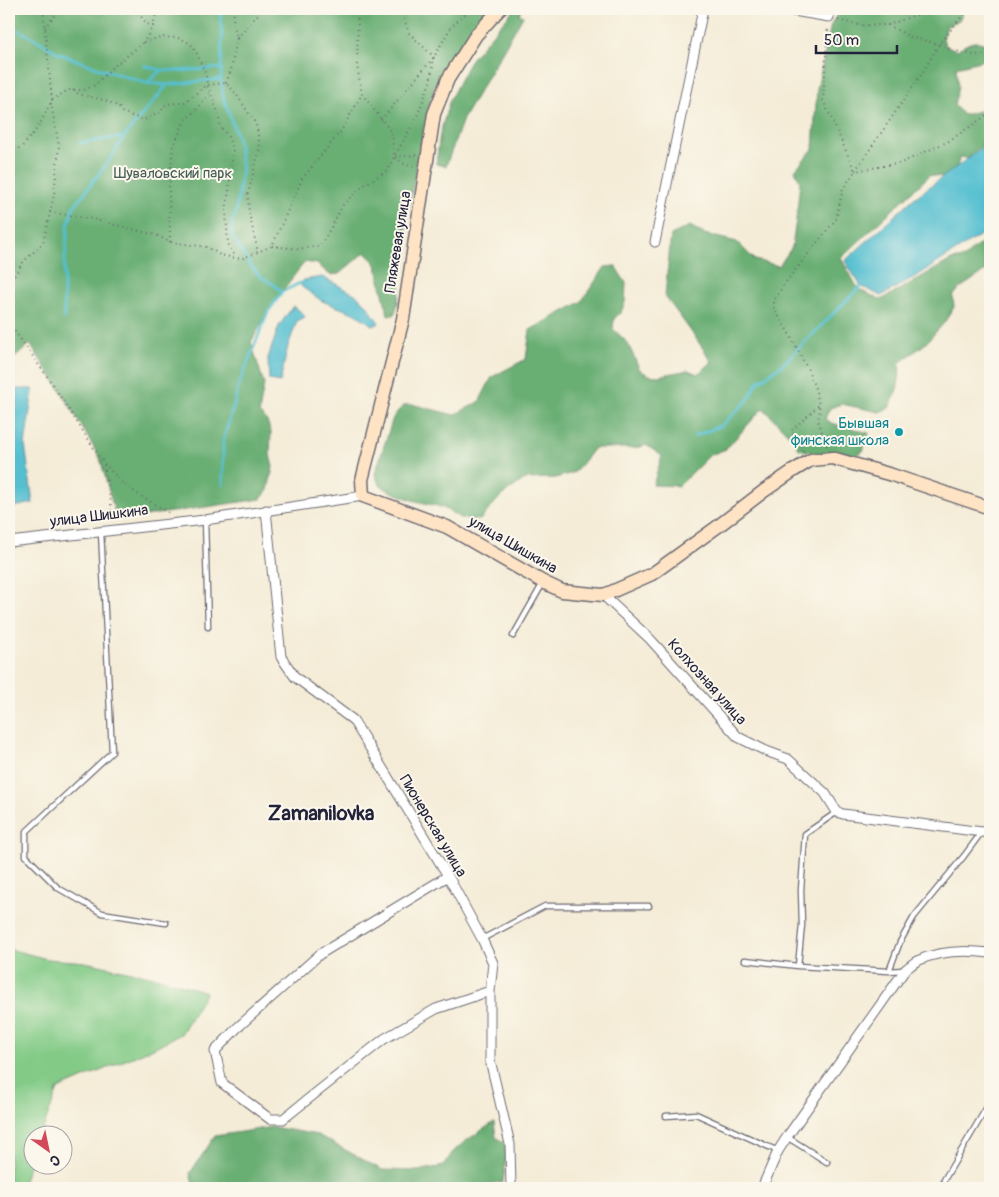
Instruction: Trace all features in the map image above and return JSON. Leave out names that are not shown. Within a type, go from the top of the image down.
[{"type":"street","name":"Пляжевая улица","points":[[363,496],[362,480],[403,319],[434,114],[448,79],[476,35],[500,9]]},
{"type":"street","points":[[655,242],[703,9]]},
{"type":"street","points":[[788,10],[829,17]]},
{"type":"street","name":"улица Шишкина","points":[[9,542],[205,520],[363,496],[447,527],[562,591],[602,595],[652,574],[793,470],[811,460],[832,458],[892,475],[990,508]]},
{"type":"street","name":"Пионерская улица","points":[[266,510],[281,657],[295,678],[353,720],[448,876],[493,963],[490,991],[490,1060],[510,1144],[511,1188]]},
{"type":"street","name":"Колхозная улица","points":[[602,595],[650,639],[738,737],[788,760],[825,793],[837,812]]},
{"type":"street","points":[[837,812],[986,832]]},
{"type":"street","points":[[448,876],[320,954],[237,1028],[215,1051],[222,1083],[270,1119],[283,1119],[384,1039],[436,1009],[490,991]]},
{"type":"street","points":[[762,1188],[787,1137],[905,970],[916,961],[943,953],[972,951],[990,953]]},
{"type":"lane","points":[[205,520],[208,627]]},
{"type":"lane","points":[[106,532],[112,752],[26,832],[26,856],[58,888],[102,913],[166,924]]},
{"type":"lane","points":[[513,636],[543,582]]},
{"type":"lane","points":[[798,966],[802,925],[801,890],[805,834],[837,812]]},
{"type":"lane","points":[[888,971],[900,942],[914,917],[986,832]]},
{"type":"lane","points":[[482,939],[545,906],[649,906]]},
{"type":"lane","points":[[745,960],[798,966],[888,971],[905,970]]},
{"type":"lane","points":[[944,1180],[990,1102]]},
{"type":"lane","points":[[666,1116],[696,1114],[778,1152]]},
{"type":"lane","points":[[787,1137],[827,1162]]},
{"type":"path","points":[[9,152],[22,147],[39,126],[52,100],[43,9]]},
{"type":"path","points":[[45,29],[61,9]]},
{"type":"path","points":[[135,9],[147,24],[153,26]]},
{"type":"path","points":[[52,100],[68,90],[84,90],[95,85],[112,68],[144,42],[153,26],[156,9]]},
{"type":"path","points":[[226,83],[231,70],[237,38],[233,23],[234,9]]},
{"type":"path","points":[[237,38],[263,9]]},
{"type":"path","points":[[358,9],[357,66],[362,94],[392,133],[394,157]]},
{"type":"path","points":[[401,9],[409,33],[434,57]]},
{"type":"path","points":[[382,120],[434,57],[451,27],[470,9]]},
{"type":"path","points":[[855,172],[823,100],[829,17],[860,25],[888,25],[932,9]]},
{"type":"path","points":[[828,448],[818,420],[820,410],[816,391],[791,336],[774,308],[774,300],[785,283],[836,219],[843,189],[923,72],[939,44],[964,14],[965,9]]},
{"type":"path","points":[[888,25],[910,37],[939,44],[964,53],[975,55],[990,54]]},
{"type":"path","points":[[144,42],[161,37],[180,38],[191,44],[206,75],[220,128],[228,136],[233,149],[226,211],[228,244],[236,257]]},
{"type":"path","points":[[50,212],[92,219],[156,235],[170,242],[207,247],[220,255],[241,259],[272,246],[297,249],[320,246],[344,203],[364,185],[387,171],[417,117],[430,82],[434,57]]},
{"type":"path","points":[[73,90],[79,94],[104,100],[118,106],[122,112],[144,120],[161,112],[164,106],[168,104],[185,102],[208,85],[226,83]]},
{"type":"path","points":[[226,83],[234,91],[256,124],[260,147],[248,194],[248,213],[258,252]]},
{"type":"path","points":[[170,242],[169,186],[173,147],[186,120],[210,92]]},
{"type":"path","points":[[272,246],[302,179],[341,131],[362,94]]},
{"type":"path","points":[[9,284],[23,262],[43,243],[54,195],[59,146],[51,103]]},
{"type":"path","points":[[855,172],[900,163],[950,141],[990,113]]},
{"type":"path","points":[[394,157],[428,154]]},
{"type":"path","points":[[394,157],[406,165],[425,169]]},
{"type":"path","points":[[9,323],[51,382],[103,462],[122,483],[136,493],[186,521]]},
{"type":"path","points":[[805,464],[802,446],[791,431],[819,405]]},
{"type":"path","points":[[103,462],[111,502],[106,532]]},
{"type":"green space","name":"Шуваловский парк","points":[[9,9],[494,9],[453,55],[435,84],[425,123],[407,218],[398,303],[394,315],[388,315],[376,264],[365,252],[339,274],[330,275],[317,264],[305,262],[276,301],[251,342],[264,384],[259,413],[267,421],[271,432],[270,455],[273,467],[268,490],[261,499],[144,516],[116,517],[100,458],[61,391],[30,344],[9,363]]},
{"type":"green space","points":[[514,9],[522,9],[519,14],[523,16],[463,119],[446,166],[436,164],[440,134],[450,99],[471,59]]},
{"type":"green space","points":[[840,9],[961,9],[964,11],[959,20],[947,26],[943,39],[946,46],[957,50],[970,43],[977,42],[990,47],[990,57],[988,59],[956,67],[958,87],[954,105],[963,115],[984,110],[990,106],[990,124],[984,126],[982,146],[967,158],[960,157],[955,171],[943,177],[930,175],[841,258],[856,285],[862,291],[881,300],[951,260],[965,258],[979,245],[990,244],[990,268],[960,288],[953,296],[954,307],[944,323],[924,345],[899,363],[898,386],[889,408],[879,412],[842,404],[830,408],[825,418],[831,423],[869,433],[863,451],[852,457],[836,453],[814,453],[799,449],[793,439],[763,408],[726,449],[710,455],[679,486],[653,485],[662,456],[646,445],[636,448],[594,448],[575,472],[556,478],[525,479],[501,496],[480,520],[460,518],[442,507],[412,500],[389,491],[379,484],[375,474],[393,418],[398,411],[405,405],[415,405],[454,415],[479,402],[492,377],[526,359],[530,330],[581,302],[605,267],[615,266],[626,283],[625,302],[621,312],[614,319],[613,329],[627,342],[640,370],[648,375],[658,376],[688,370],[698,374],[712,362],[665,296],[671,235],[690,226],[704,234],[737,242],[755,260],[779,266],[792,247],[800,182],[795,170],[813,149],[817,89],[831,25]]},
{"type":"green space","points":[[9,949],[47,959],[85,962],[159,978],[206,992],[181,1034],[149,1050],[58,1089],[45,1124],[22,1124],[22,1174],[26,1174],[21,1188],[9,1188]]},
{"type":"green space","points":[[494,1122],[496,1137],[505,1144],[506,1159],[503,1182],[486,1184],[482,1188],[194,1188],[190,1173],[215,1136],[273,1127],[318,1135],[382,1170],[418,1171],[443,1166],[453,1152],[463,1143]]},
{"type":"water","points":[[990,142],[990,229],[923,272],[881,296],[861,286],[845,261],[913,199]]},
{"type":"water","points":[[322,277],[355,294],[366,304],[379,323],[374,326],[356,314],[322,301],[302,287],[300,283],[304,280]]},
{"type":"water","points":[[293,306],[305,317],[297,321],[288,346],[280,382],[269,380],[268,358],[279,326]]},
{"type":"water","points":[[9,389],[33,389],[25,445],[33,503],[9,508],[9,448],[12,442]]},
{"type":"waterway","points":[[220,9],[223,96],[238,140],[242,168],[236,212],[231,224],[232,236],[250,265],[261,277],[282,292],[268,312],[239,384],[223,441],[223,485]]},
{"type":"waterway","points":[[9,27],[34,38],[58,53],[146,83],[167,85],[221,79]]},
{"type":"waterway","points":[[145,66],[161,70],[178,71],[221,68]]},
{"type":"waterway","points":[[147,83],[161,70]]},
{"type":"waterway","points":[[64,318],[64,270],[68,226],[73,208],[124,137],[167,85]]},
{"type":"waterway","points":[[79,143],[123,137]]},
{"type":"waterway","points":[[282,292],[300,283]]},
{"type":"waterway","points":[[695,436],[722,425],[748,400],[758,382],[783,364],[861,286]]},
{"type":"place","name":"Бывшая финская школа","points":[[899,432]]},
{"type":"district","name":"Zamanilovka","points":[[321,813]]}]
